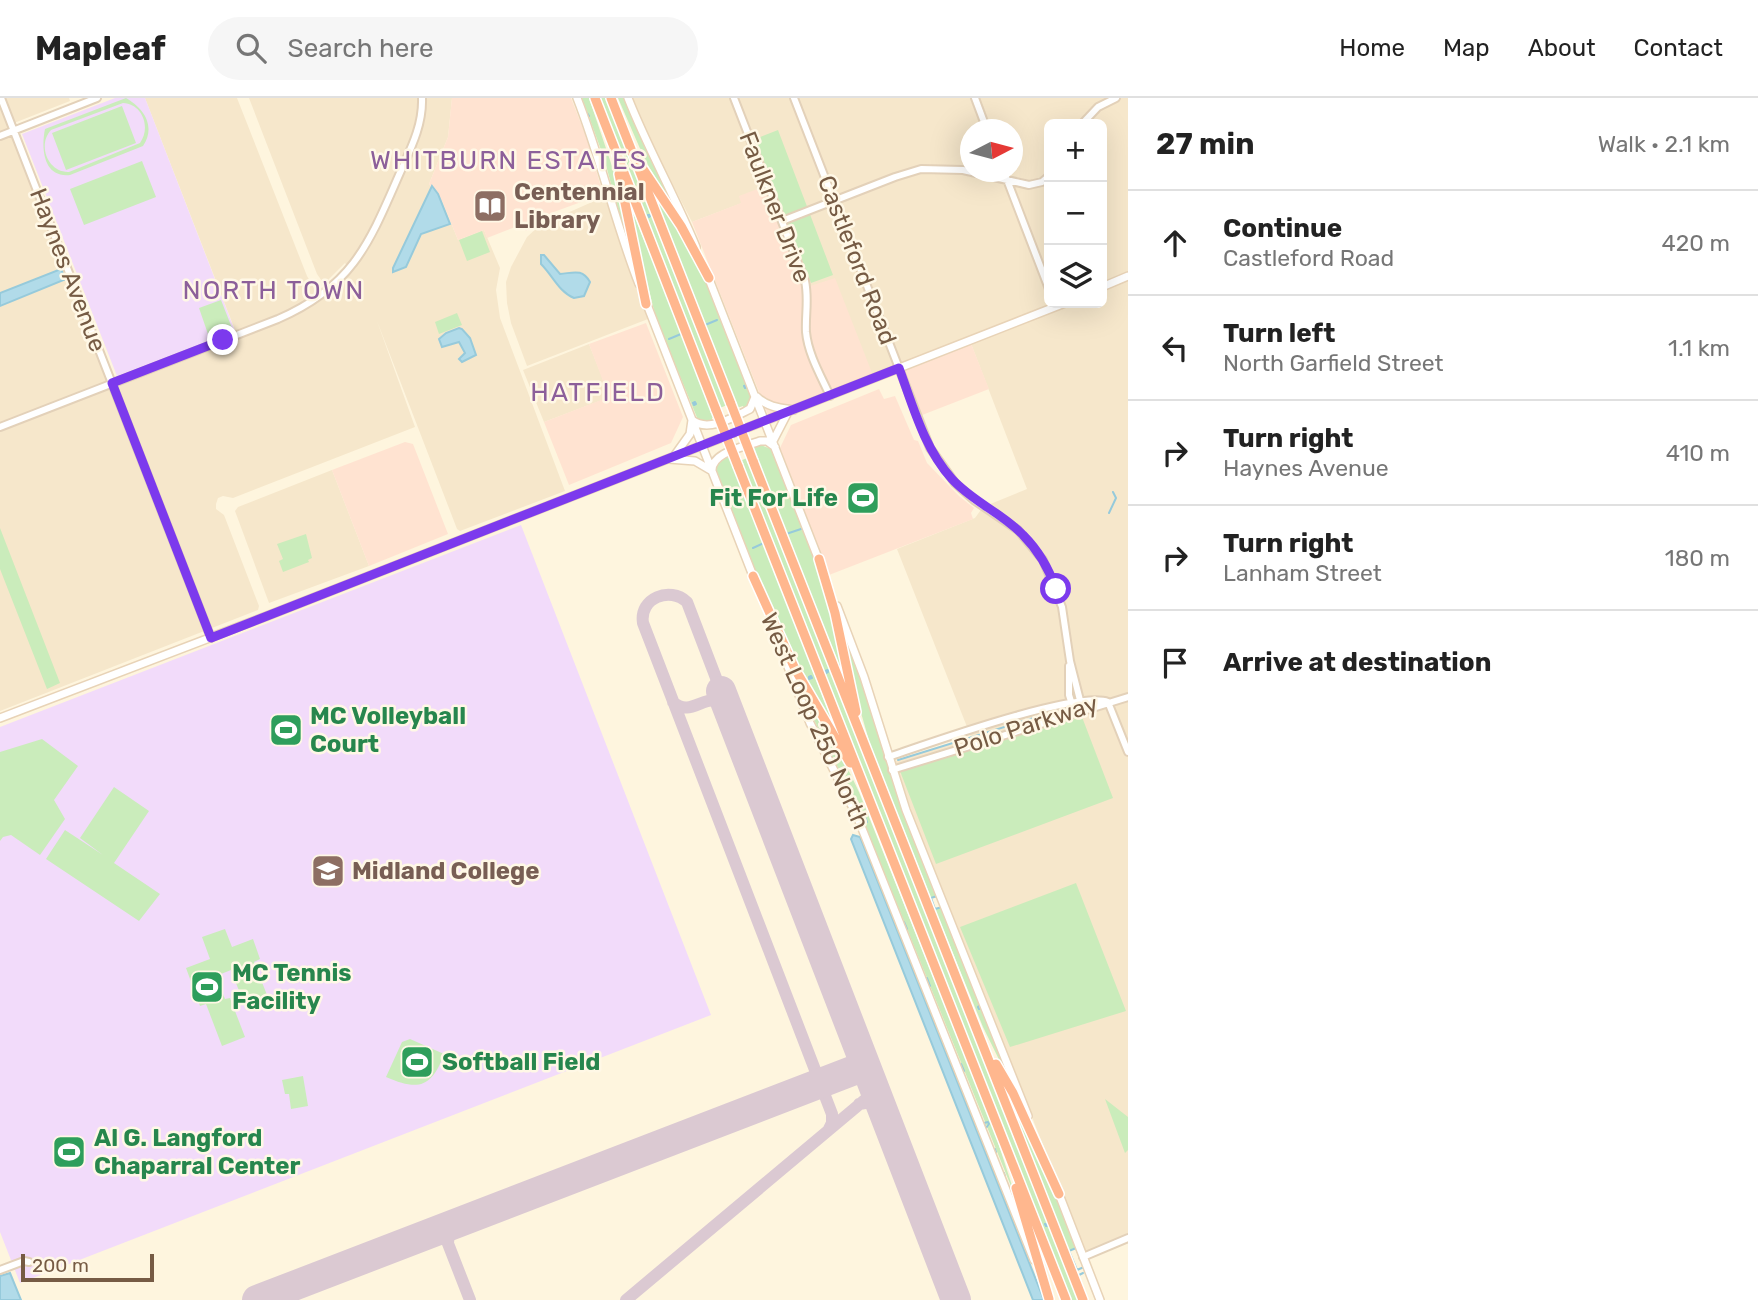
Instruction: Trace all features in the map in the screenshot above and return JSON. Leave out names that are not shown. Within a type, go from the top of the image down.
[{"type":"highway","points":[[594,98],[1066,1300]]},
{"type":"highway","points":[[611,98],[1083,1300]]},
{"type":"highway","points":[[601,115],[624,194],[646,304]]},
{"type":"highway","points":[[627,139],[709,278]]},
{"type":"highway","points":[[818,559],[835,613],[866,751]]},
{"type":"highway","points":[[752,576],[795,669],[865,790]]},
{"type":"highway","points":[[980,1036],[1013,1093],[1059,1194]]},
{"type":"highway","points":[[996,1122],[1049,1300]]},
{"type":"main road","name":"West Loop 250 North","points":[[577,98],[592,136],[624,247],[752,576],[810,723],[857,816],[1049,1300]]},
{"type":"main road","name":"West Loop 250 North","points":[[628,98],[709,278],[864,677],[910,822],[1100,1300]]},
{"type":"main road","points":[[1107,285],[1128,276]]},
{"type":"main road","points":[[0,718],[830,396],[1045,308]]},
{"type":"main road","points":[[692,420],[708,426],[750,409],[754,395],[764,404],[791,411]]},
{"type":"main road","points":[[712,471],[712,465],[717,458],[760,441],[774,445],[791,411]]},
{"type":"main road","points":[[670,458],[690,434],[692,420]]},
{"type":"main road","points":[[670,458],[695,461],[712,471]]},
{"type":"street","name":"Haynes Avenue","points":[[1,98],[211,638]]},
{"type":"street","points":[[0,136],[97,98]]},
{"type":"street","points":[[0,427],[290,314],[317,298],[339,280],[361,256],[373,234],[416,138],[422,98]]},
{"type":"street","name":"Faulkner Drive","points":[[734,98],[806,287],[809,348],[830,396]]},
{"type":"street","name":"Castleford Road","points":[[794,98],[926,440],[947,474],[967,495],[1018,530],[1043,560],[1062,607],[1070,660],[1083,712]]},
{"type":"street","points":[[975,98],[983,119]]},
{"type":"street","points":[[1087,119],[1100,106],[1116,98]]},
{"type":"street","points":[[782,221],[899,175],[921,169],[960,171]]},
{"type":"street","points":[[1018,182],[1029,185],[1044,180]]},
{"type":"street","points":[[1007,182],[1044,276]]},
{"type":"street","name":"Castleford Road","points":[[1070,660],[1069,685],[1075,714]]},
{"type":"street","points":[[1128,697],[1108,702],[1128,752]]},
{"type":"street","name":"Polo Parkway","points":[[888,757],[1037,711],[1081,701],[1100,699],[1108,702],[1103,707],[1026,727],[892,770]]},
{"type":"street","points":[[1083,1257],[1128,1238]]},
{"type":"street","points":[[0,1270],[24,1261],[29,1262]]},
{"type":"shaded area","points":[[0,98],[69,98],[70,101],[14,123],[112,383],[237,335],[145,98],[237,98],[307,276],[321,300],[351,272],[345,263],[324,284],[317,274],[249,98],[452,98],[448,137],[429,184],[442,201],[458,240],[484,230],[500,268],[496,290],[500,318],[565,491],[460,531],[457,529],[377,321],[415,427],[233,498],[218,498],[216,509],[224,515],[259,606],[258,610],[0,711]]},
{"type":"shaded area","points":[[115,98],[145,98],[235,331],[117,376],[22,134]]},
{"type":"shaded area","points":[[452,98],[571,98],[587,139],[603,194],[551,213],[526,231],[520,225],[487,238],[484,230],[458,240],[442,201],[429,184],[448,137]]},
{"type":"shaded area","points":[[632,98],[1128,98],[1128,1240],[1087,1256],[914,819],[895,761],[971,737],[897,549],[975,518],[983,507],[1027,489],[970,341],[874,378],[740,197],[742,203],[692,222],[644,129]]},
{"type":"shaded area","points":[[768,185],[807,287],[835,278],[874,378],[770,420],[692,222],[741,203],[739,196]]},
{"type":"shaded area","points":[[599,199],[609,203],[648,319],[527,366],[511,323],[507,303],[506,282],[511,267],[527,237],[540,225]]},
{"type":"shaded area","points":[[646,323],[683,417],[671,443],[569,485],[544,422],[609,397],[589,344]]},
{"type":"shaded area","points":[[970,341],[989,389],[917,417],[898,369]]},
{"type":"shaded area","points":[[589,344],[610,397],[544,422],[523,370]]},
{"type":"shaded area","points":[[879,389],[884,399],[895,396],[927,463],[974,508],[971,513],[973,519],[829,575],[780,448],[791,425]]},
{"type":"shaded area","points":[[405,442],[413,444],[448,534],[369,566],[332,470]]},
{"type":"shaded area","points":[[332,470],[369,566],[269,603],[235,511],[238,507]]},
{"type":"shaded area","name":"Midland College","points":[[521,525],[711,1015],[20,1283],[0,1232],[0,727]]},
{"type":"green space","points":[[126,98],[137,106],[148,124],[147,138],[143,146],[70,175],[61,175],[49,167],[43,145],[45,129]],"holes":[[[123,103],[130,104],[140,112],[145,124],[140,143],[69,172],[55,168],[50,163],[45,143],[51,130]]]},
{"type":"green space","points":[[582,98],[589,98],[616,178],[635,259],[628,246],[604,158]]},
{"type":"green space","points":[[598,98],[607,98],[727,405],[720,408]]},
{"type":"green space","points":[[618,98],[625,98],[645,148],[688,232],[645,160]]},
{"type":"green space","points":[[122,106],[136,143],[66,170],[52,133]]},
{"type":"green space","points":[[778,130],[833,275],[811,283],[755,139]]},
{"type":"green space","points":[[142,161],[156,197],[84,225],[70,189]]},
{"type":"green space","points":[[661,198],[708,283],[751,394],[751,403],[744,409],[743,406],[737,408],[655,200]]},
{"type":"green space","points":[[632,210],[715,417],[712,422],[698,420],[656,318],[629,211]]},
{"type":"green space","points":[[482,231],[490,252],[467,261],[459,240]]},
{"type":"green space","points":[[221,300],[232,328],[209,337],[199,308]]},
{"type":"green space","points":[[457,313],[462,325],[439,334],[435,322]]},
{"type":"green space","points":[[761,445],[771,449],[820,571],[847,676],[844,677],[753,448]]},
{"type":"green space","points":[[726,455],[727,458],[730,457],[735,469],[837,734],[777,628],[715,470],[715,465]]},
{"type":"green space","points":[[747,458],[1080,1300],[1071,1300],[740,461]]},
{"type":"green space","points":[[0,528],[60,683],[47,689],[0,569]]},
{"type":"green space","points":[[306,534],[312,558],[309,562],[283,572],[279,561],[283,559],[277,544]]},
{"type":"green space","points":[[842,633],[862,678],[899,801],[937,896],[931,898],[870,744]]},
{"type":"green space","points":[[798,682],[832,736],[859,792],[993,1127],[1017,1201],[859,810]]},
{"type":"green space","points":[[1082,717],[1113,798],[936,864],[900,771]]},
{"type":"green space","points":[[42,739],[78,766],[54,800],[65,819],[40,855],[11,835],[0,841],[0,752]]},
{"type":"green space","points":[[114,787],[149,811],[114,863],[160,894],[139,921],[46,859],[65,830],[103,855],[80,838]]},
{"type":"green space","points":[[1076,883],[1126,1011],[1010,1047],[960,927]]},
{"type":"green space","points":[[942,907],[1012,1086],[983,1027],[935,909]]},
{"type":"green space","name":"MC Tennis Facility","points":[[225,929],[232,947],[253,939],[260,959],[254,962],[269,1000],[246,1009],[231,970],[216,976],[225,999],[230,998],[245,1037],[222,1046],[206,1004],[200,1006],[186,968],[210,959],[202,937]]},
{"type":"green space","name":"Softball Field","points":[[410,1039],[444,1054],[434,1074],[422,1084],[407,1084],[386,1077],[402,1042]]},
{"type":"green space","points":[[303,1076],[308,1106],[291,1109],[289,1094],[285,1094],[282,1080]]},
{"type":"green space","points":[[1010,1093],[1047,1171],[1076,1248],[1069,1251],[1007,1094]]},
{"type":"green space","points":[[1105,1099],[1128,1117],[1128,1150],[1125,1153]]},
{"type":"water","points":[[432,186],[450,224],[421,234],[406,267],[393,272],[393,268]]},
{"type":"water","points":[[541,255],[544,255],[560,274],[577,272],[584,275],[590,282],[584,296],[574,298],[564,292],[541,264]]},
{"type":"water","points":[[61,269],[66,279],[0,306],[0,293]]},
{"type":"water","points":[[459,328],[470,338],[476,355],[462,362],[459,359],[465,353],[459,342],[442,347],[439,339]]},
{"type":"water","points":[[853,835],[860,837],[1044,1300],[1033,1300],[851,839]]},
{"type":"water","points":[[10,1273],[21,1300],[0,1300],[0,1276]]},
{"type":"waterway","points":[[674,202],[676,206],[673,207],[672,205],[674,202]]},
{"type":"waterway","points":[[648,215],[650,215],[650,216],[649,217],[648,215]]},
{"type":"waterway","points":[[624,224],[626,224],[627,226],[625,227],[624,224]]},
{"type":"waterway","points":[[705,325],[717,320]]},
{"type":"waterway","points":[[669,339],[681,334]]},
{"type":"waterway","points":[[747,385],[748,387],[745,388],[744,386],[747,385]]},
{"type":"waterway","points":[[695,402],[696,404],[694,405],[693,403],[695,402]]},
{"type":"waterway","points":[[1109,513],[1116,498],[1113,492]]},
{"type":"waterway","points":[[786,534],[801,529]]},
{"type":"waterway","points":[[753,548],[764,543]]},
{"type":"waterway","points":[[843,664],[844,666],[841,667],[840,665],[843,664]]},
{"type":"waterway","points":[[828,670],[828,672],[826,673],[825,671],[828,670]]},
{"type":"waterway","points":[[811,676],[812,678],[809,679],[809,677],[811,676]]},
{"type":"waterway","points":[[1072,686],[1074,698]]},
{"type":"waterway","points":[[1085,706],[1097,703]]},
{"type":"waterway","points":[[898,760],[1030,719],[1066,711]]},
{"type":"waterway","points":[[865,817],[867,822],[862,818],[865,817]]},
{"type":"waterway","points":[[937,896],[942,907],[935,909],[931,898],[937,896]]},
{"type":"waterway","points":[[904,922],[907,929]]},
{"type":"waterway","points":[[927,978],[930,986]]},
{"type":"waterway","points":[[981,1004],[982,1008],[979,1009],[978,1007],[981,1004]]},
{"type":"waterway","points":[[961,1064],[964,1071]]},
{"type":"waterway","points":[[988,1122],[989,1124],[986,1128],[984,1123],[988,1122]]},
{"type":"waterway","points":[[1004,1173],[1005,1177]]},
{"type":"waterway","points":[[1045,1224],[1047,1224],[1048,1226],[1046,1226],[1045,1224]]},
{"type":"waterway","points":[[1076,1248],[1084,1267],[1077,1270],[1069,1251],[1076,1248]]},
{"type":"waterway","points":[[1079,1275],[1083,1273]]},
{"type":"taxiway","points":[[721,691],[687,602],[672,595],[657,597],[651,601],[643,614],[643,623],[832,1114],[829,1129]]},
{"type":"taxiway","points":[[673,702],[680,707],[687,707],[714,700],[728,708]]},
{"type":"taxiway","points":[[852,1071],[863,1072],[871,1080]]},
{"type":"taxiway","points":[[626,1300],[867,1098],[871,1090],[871,1080]]},
{"type":"taxiway","points":[[859,1104],[872,1102],[882,1108]]},
{"type":"taxiway","points":[[448,1243],[449,1232],[457,1223]]},
{"type":"taxiway","points":[[430,1233],[440,1235],[447,1241],[470,1300]]},
{"type":"runway","points":[[721,691],[956,1300]]},
{"type":"runway","points":[[257,1300],[852,1071]]},
{"type":"place","name":"Centennial Library","points":[[490,206]]},
{"type":"place","name":"Fit For Life","points":[[863,498]]},
{"type":"place","name":"MC Volleyball Court","points":[[286,730]]},
{"type":"place","name":"Midland College","points":[[328,871]]},
{"type":"place","name":"MC Tennis Facility","points":[[207,987]]},
{"type":"place","name":"Softball Field","points":[[417,1062]]},
{"type":"place","name":"Al G. Langford Chaparral Center","points":[[69,1152]]},
{"type":"district","name":"WHITBURN ESTATES","points":[[509,160]]},
{"type":"district","name":"NORTH TOWN","points":[[274,290]]},
{"type":"district","name":"HATFIELD","points":[[598,392]]},
{"type":"route","points":[[223,340],[112,383],[211,638],[899,368],[924,435],[941,465],[967,495],[1023,535],[1043,560],[1056,589]]}]
